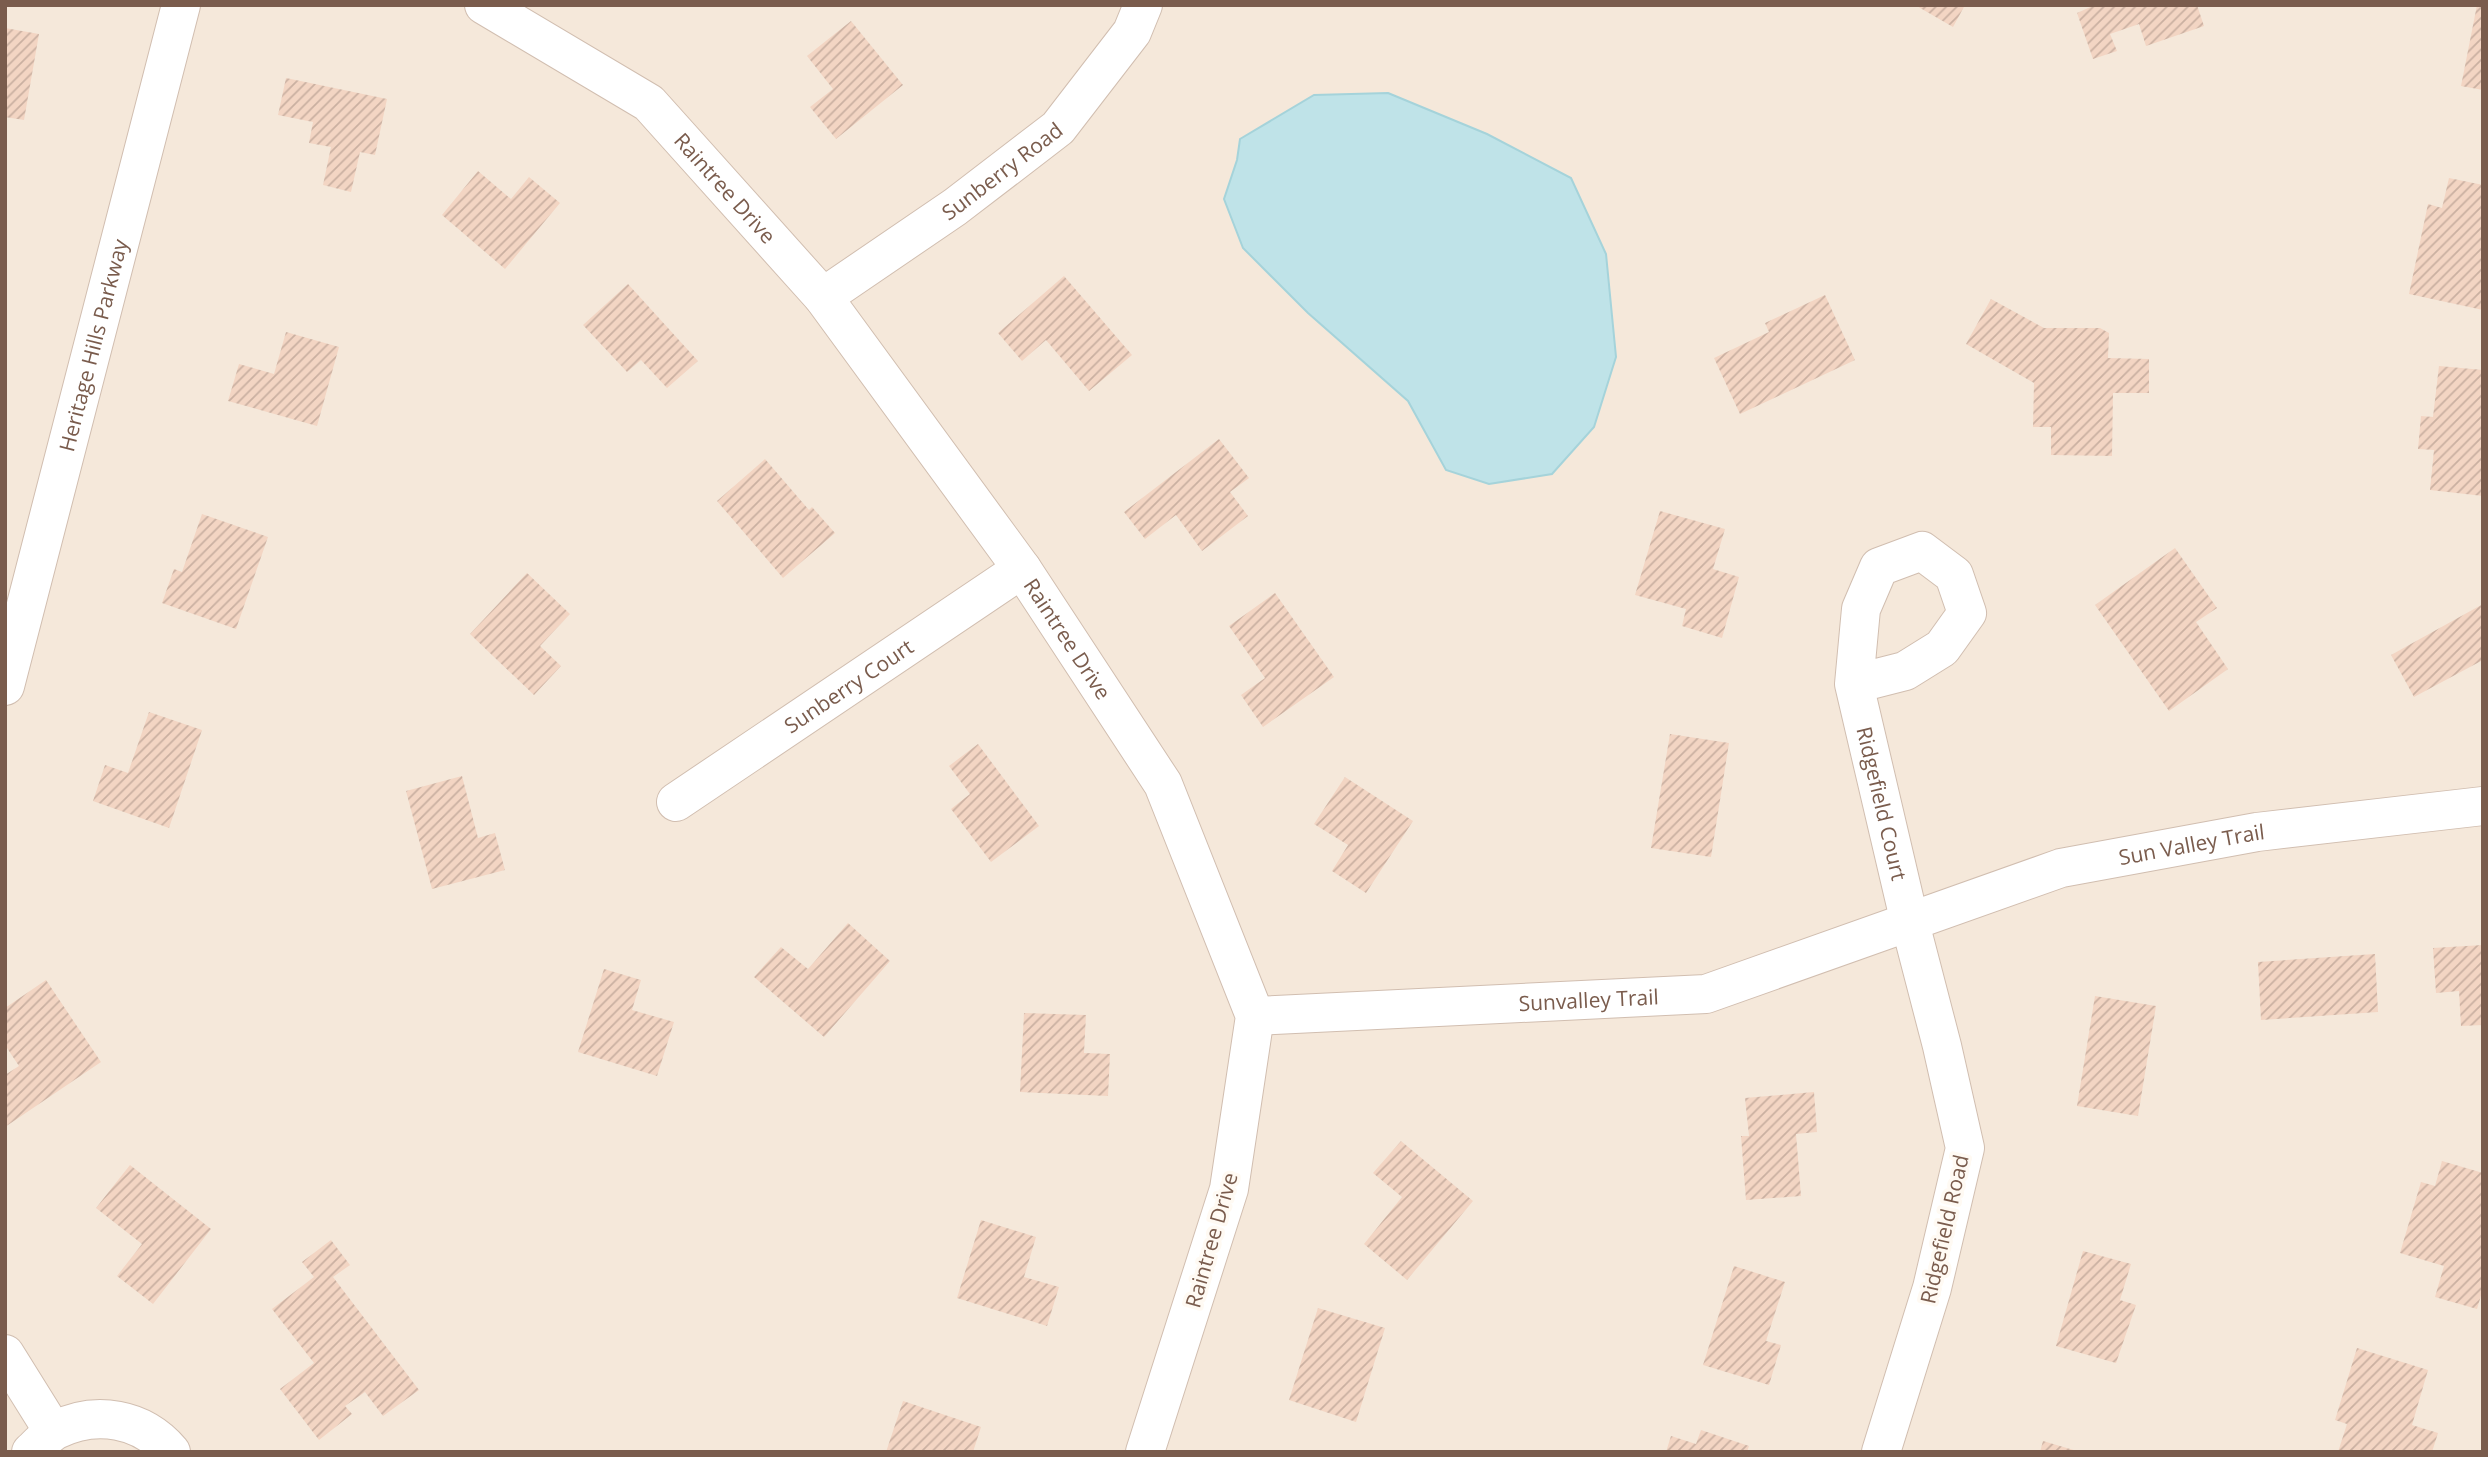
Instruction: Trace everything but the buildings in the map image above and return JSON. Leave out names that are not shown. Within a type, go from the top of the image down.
[{"type":"street","name":"Heritage Hills Parkway","points":[[5,686],[181,5]]},
{"type":"street","name":"Raintree Drive","points":[[484,5],[649,103],[823,298],[1022,569],[1163,784],[1255,1016],[1229,1189],[1145,1452]]},
{"type":"street","name":"Sunberry Road","points":[[823,298],[955,207],[1058,128],[1132,32],[1143,5]]},
{"type":"street","name":"Sunberry Court","points":[[676,802],[1022,569]]},
{"type":"street","name":"Ridgefield Court","points":[[1854,684],[1910,923]]},
{"type":"street","name":"Sun Valley Trail","points":[[1910,923],[2061,868],[2257,832],[2483,806]]},
{"type":"street","name":"Sunvalley Trail","points":[[1255,1016],[1706,994],[1910,923]]},
{"type":"street","name":"Ridgefield Road","points":[[1881,1452],[1933,1288],[1965,1148],[1910,923]]},
{"type":"street","points":[[5,1354],[42,1442],[80,1420],[108,1418],[136,1424],[160,1439],[171,1452]]},
{"type":"shaded area","points":[[5,5],[2483,5],[2483,1452],[5,1452]]},
{"type":"water","points":[[1388,93],[1487,134],[1571,178],[1606,254],[1616,357],[1594,427],[1552,474],[1489,484],[1446,470],[1408,401],[1308,313],[1243,248],[1224,199],[1237,160],[1240,139],[1314,95]]}]
